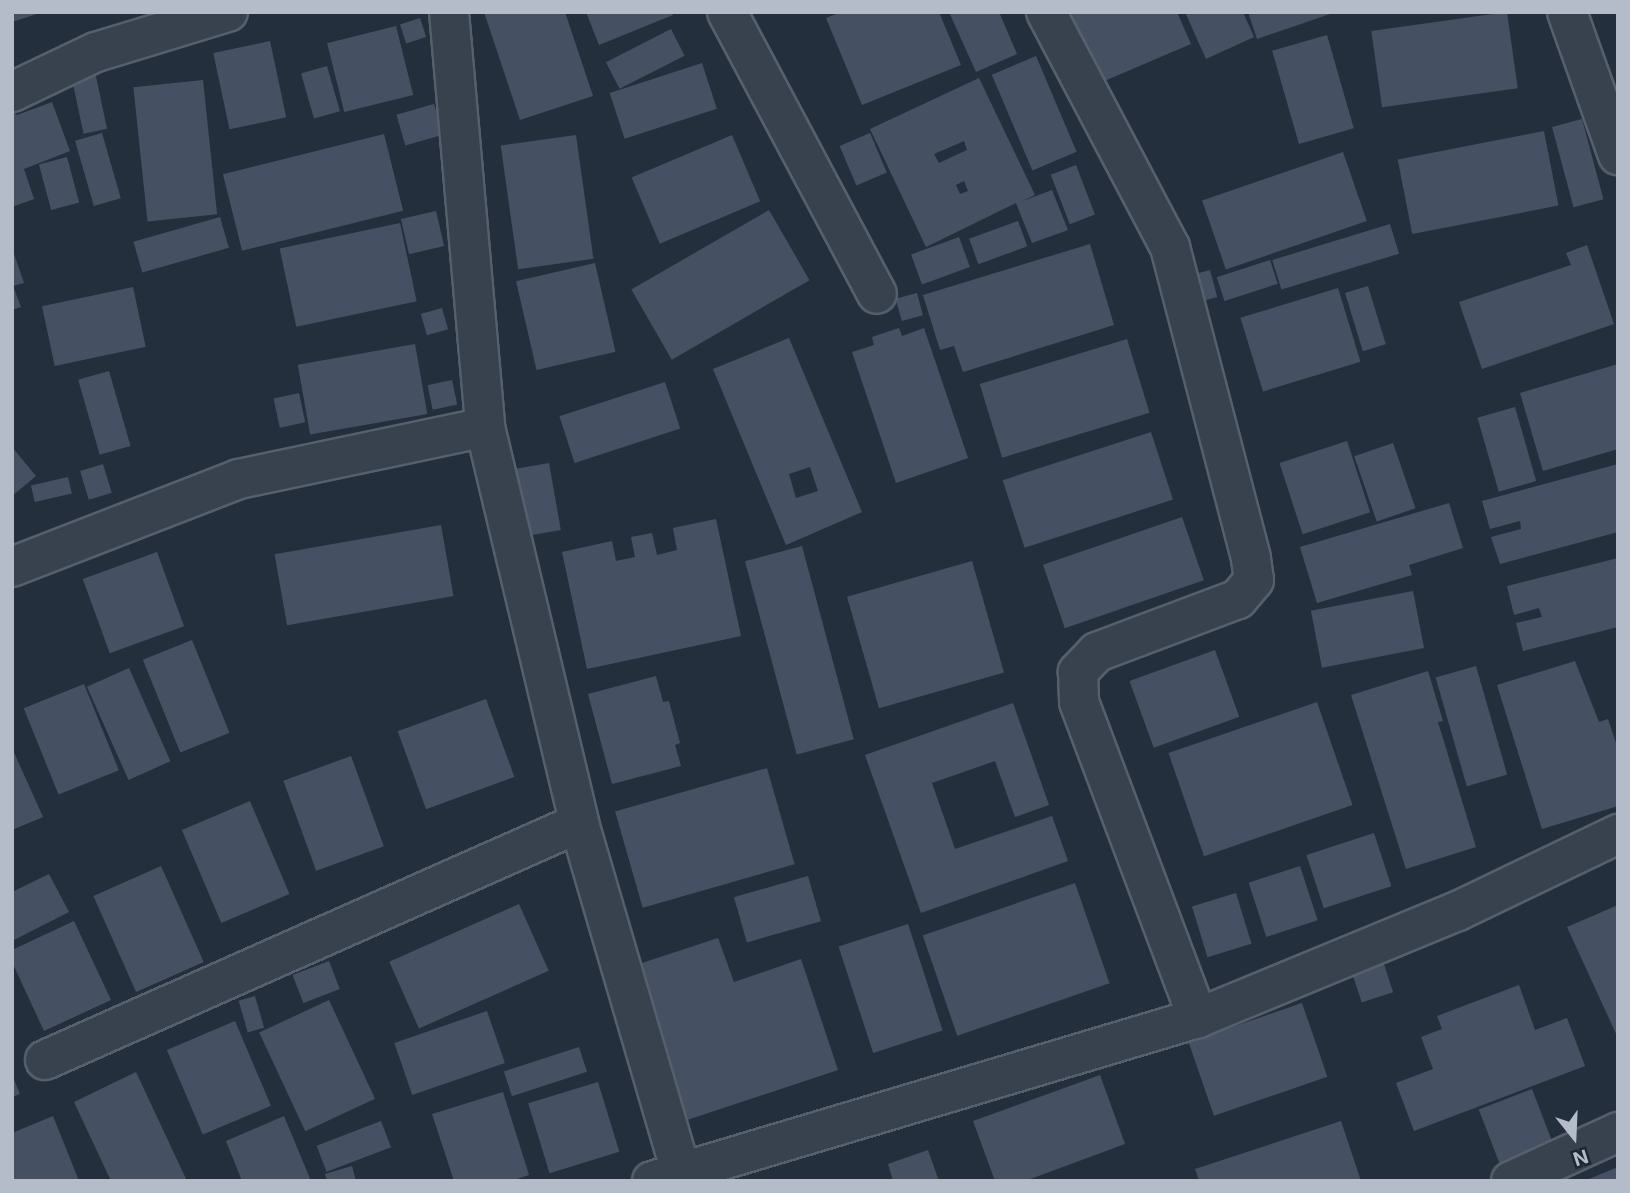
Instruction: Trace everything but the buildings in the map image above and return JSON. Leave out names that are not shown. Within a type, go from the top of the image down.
[{"type":"street","points":[[12,92],[96,52],[228,12]]},
{"type":"street","points":[[449,12],[485,427],[579,823],[692,1174],[1198,1018],[1458,911],[1618,834]]},
{"type":"street","points":[[727,12],[877,294]]},
{"type":"street","points":[[1046,12],[1170,247],[1251,559],[1254,580],[1238,599],[1097,652],[1078,672],[1079,702],[1198,1018]]},
{"type":"street","points":[[1567,12],[1618,155]]},
{"type":"street","points":[[12,567],[239,479],[485,427]]},
{"type":"street","points":[[45,1060],[579,823]]},
{"type":"street","points":[[1511,1181],[1618,1132]]}]
